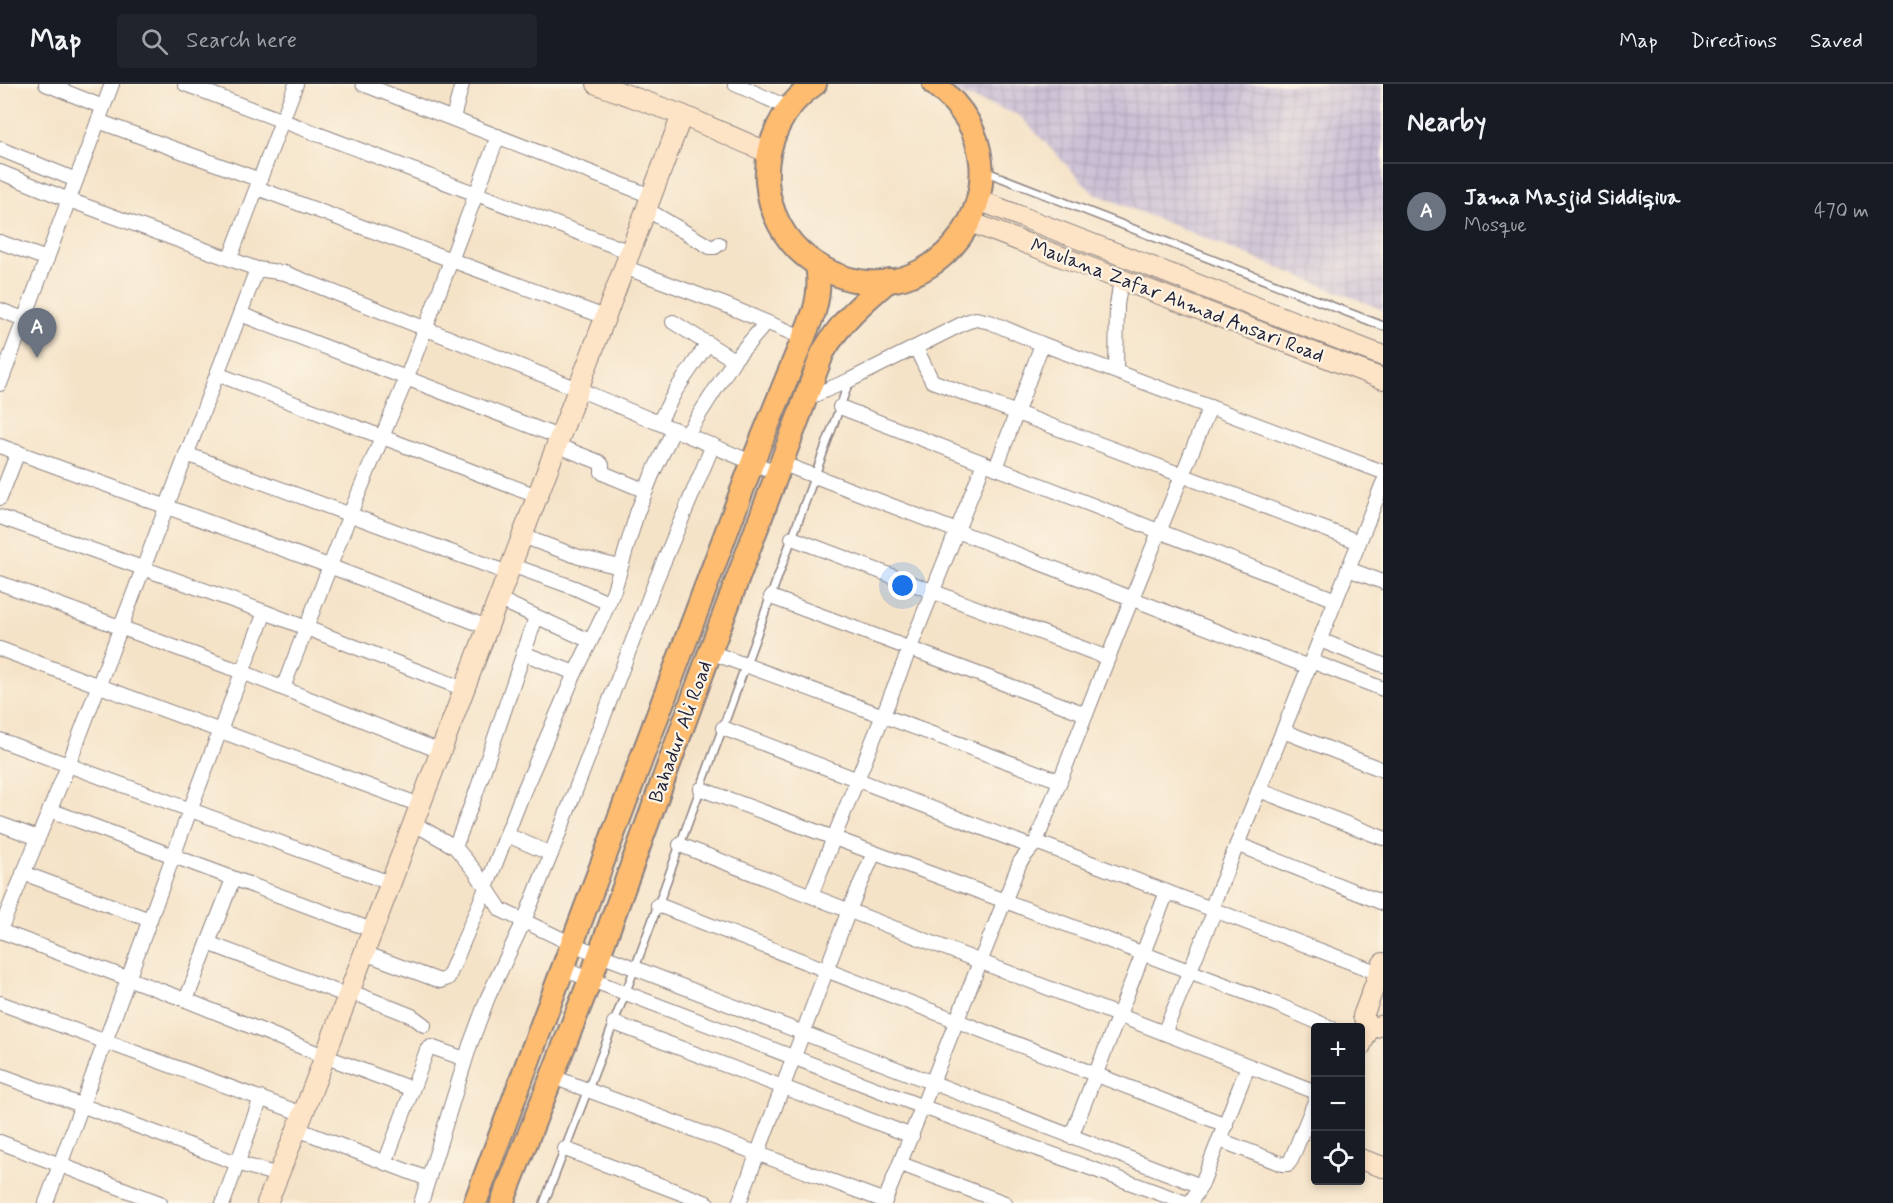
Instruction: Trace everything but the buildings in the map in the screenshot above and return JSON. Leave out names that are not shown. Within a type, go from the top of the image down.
[{"type":"main road","points":[[815,84],[789,108],[777,130],[769,153],[768,189],[779,223],[795,247],[817,265],[844,277],[859,280],[889,280],[918,272],[943,257],[963,235],[970,222],[978,200],[982,170],[977,141],[965,115],[956,103],[934,84]]},
{"type":"main road","name":"Bahadur Ali Road","points":[[475,1203],[753,461],[804,338],[818,297],[817,265]]},
{"type":"main road","name":"Bahadur Ali Road","points":[[509,1201],[710,652],[824,352],[835,332],[858,306],[889,280]]},
{"type":"street","points":[[46,84],[103,107]]},
{"type":"street","points":[[1,378],[112,84]]},
{"type":"street","points":[[185,84],[476,195],[804,338]]},
{"type":"street","points":[[230,258],[296,84]]},
{"type":"street","points":[[363,84],[498,136],[648,202],[710,247],[715,247],[719,243]]},
{"type":"street","points":[[453,118],[462,84]]},
{"type":"street","points":[[597,84],[682,116],[769,153]]},
{"type":"street","points":[[735,84],[789,108]]},
{"type":"street","points":[[270,1202],[682,116]]},
{"type":"street","points":[[98,121],[451,260],[605,317]]},
{"type":"street","points":[[283,688],[350,513],[407,377],[498,136]]},
{"type":"street","points":[[0,149],[76,180]]},
{"type":"street","points":[[0,172],[69,200],[258,269],[285,273],[578,388],[753,461],[815,476],[1131,598],[1383,689]]},
{"type":"street","name":"Maulana Zafar Ahmad Ansari Road","points":[[978,200],[1383,356]]},
{"type":"street","name":"Maulana Zafar Ahmad Ansari Road","points":[[970,222],[1383,379]]},
{"type":"street","points":[[0,242],[47,259]]},
{"type":"street","points":[[258,269],[68,766],[0,931],[186,1000],[412,1089]]},
{"type":"street","points":[[1116,371],[1117,305],[1121,280]]},
{"type":"street","points":[[0,310],[24,319]]},
{"type":"street","points":[[240,314],[407,377],[558,441],[599,462],[605,474],[646,491]]},
{"type":"street","points":[[805,399],[850,380],[976,319],[990,322],[1042,344],[1383,472]]},
{"type":"street","points":[[673,322],[734,360]]},
{"type":"street","points":[[687,434],[734,360],[766,323]]},
{"type":"street","points":[[659,422],[676,390],[708,343]]},
{"type":"street","points":[[811,895],[957,531],[1017,413],[1042,344]]},
{"type":"street","points":[[916,348],[932,381],[1359,542]]},
{"type":"street","points":[[217,374],[537,496]]},
{"type":"street","points":[[840,407],[1336,600]]},
{"type":"street","points":[[553,1077],[885,1202],[1020,862],[1034,844],[1131,598],[1210,407]]},
{"type":"street","points":[[364,953],[440,981],[448,978],[522,795],[608,603],[646,491],[674,429]]},
{"type":"street","points":[[421,1203],[465,1059],[488,997],[524,921],[652,591],[713,445]]},
{"type":"street","points":[[0,446],[329,566],[487,627]]},
{"type":"street","points":[[0,498],[18,452]]},
{"type":"street","points":[[186,454],[510,569],[575,588],[608,603]]},
{"type":"street","points":[[1164,1033],[1190,972],[1237,844],[1383,483]]},
{"type":"street","points":[[0,517],[265,612],[464,689]]},
{"type":"street","points":[[522,536],[579,557],[620,567]]},
{"type":"street","points":[[792,538],[1107,658]]},
{"type":"street","points":[[1348,569],[1383,582]]},
{"type":"street","points":[[0,583],[242,672],[440,751]]},
{"type":"street","points":[[771,597],[1086,714]]},
{"type":"street","points":[[498,599],[590,641]]},
{"type":"street","points":[[46,1203],[265,612]]},
{"type":"street","points":[[455,848],[536,617]]},
{"type":"street","points":[[1320,640],[1383,665]]},
{"type":"street","points":[[0,649],[220,731],[417,814],[455,848],[475,871],[501,910],[572,944],[1201,1186]]},
{"type":"street","points":[[710,652],[1060,781]]},
{"type":"street","points":[[523,653],[575,673]]},
{"type":"street","points":[[723,728],[857,780],[1213,910],[1381,968],[1369,1031]]},
{"type":"street","points":[[1283,731],[1383,770]]},
{"type":"street","points":[[0,740],[390,883]]},
{"type":"street","points":[[701,789],[1005,901],[1319,1023]]},
{"type":"street","points":[[1259,790],[1383,838]]},
{"type":"street","points":[[50,810],[372,930]]},
{"type":"street","points":[[0,824],[38,838]]},
{"type":"street","points":[[507,835],[551,854]]},
{"type":"street","points":[[1237,844],[1383,903]]},
{"type":"street","points":[[680,845],[1311,1090]]},
{"type":"street","points":[[739,1203],[849,910],[874,853]]},
{"type":"street","points":[[24,873],[150,920]]},
{"type":"street","points":[[186,1000],[233,879]]},
{"type":"street","points":[[1071,1137],[1167,892]]},
{"type":"street","points":[[658,905],[1226,1125]]},
{"type":"street","points":[[208,943],[412,1016],[424,1024]]},
{"type":"street","points":[[562,969],[923,1107],[1188,1203],[1201,1186],[1248,1066]]},
{"type":"street","points":[[0,1003],[261,1098],[300,1121],[385,1163],[428,1179]]},
{"type":"street","points":[[614,1023],[912,1136]]},
{"type":"street","points":[[385,1163],[429,1048],[465,1059]]},
{"type":"street","points":[[0,1076],[279,1175]]},
{"type":"street","points":[[223,1203],[261,1098]]},
{"type":"street","points":[[1220,1140],[1282,1164],[1288,1164],[1311,1111]]},
{"type":"street","points":[[0,1143],[160,1203]]},
{"type":"street","points":[[565,1149],[707,1203]]},
{"type":"street","points":[[1365,1161],[1383,1167]]},
{"type":"street","points":[[901,1164],[1005,1203]]},
{"type":"lane","points":[[982,170],[1383,326]]},
{"type":"lane","points":[[544,1203],[635,968],[850,380]]},
{"type":"shaded area","points":[[931,84],[1383,84],[1383,310],[1093,193],[1019,115]]},
{"type":"place","name":"Jama Masjid Siddiqiua","points":[[37,358]]}]
